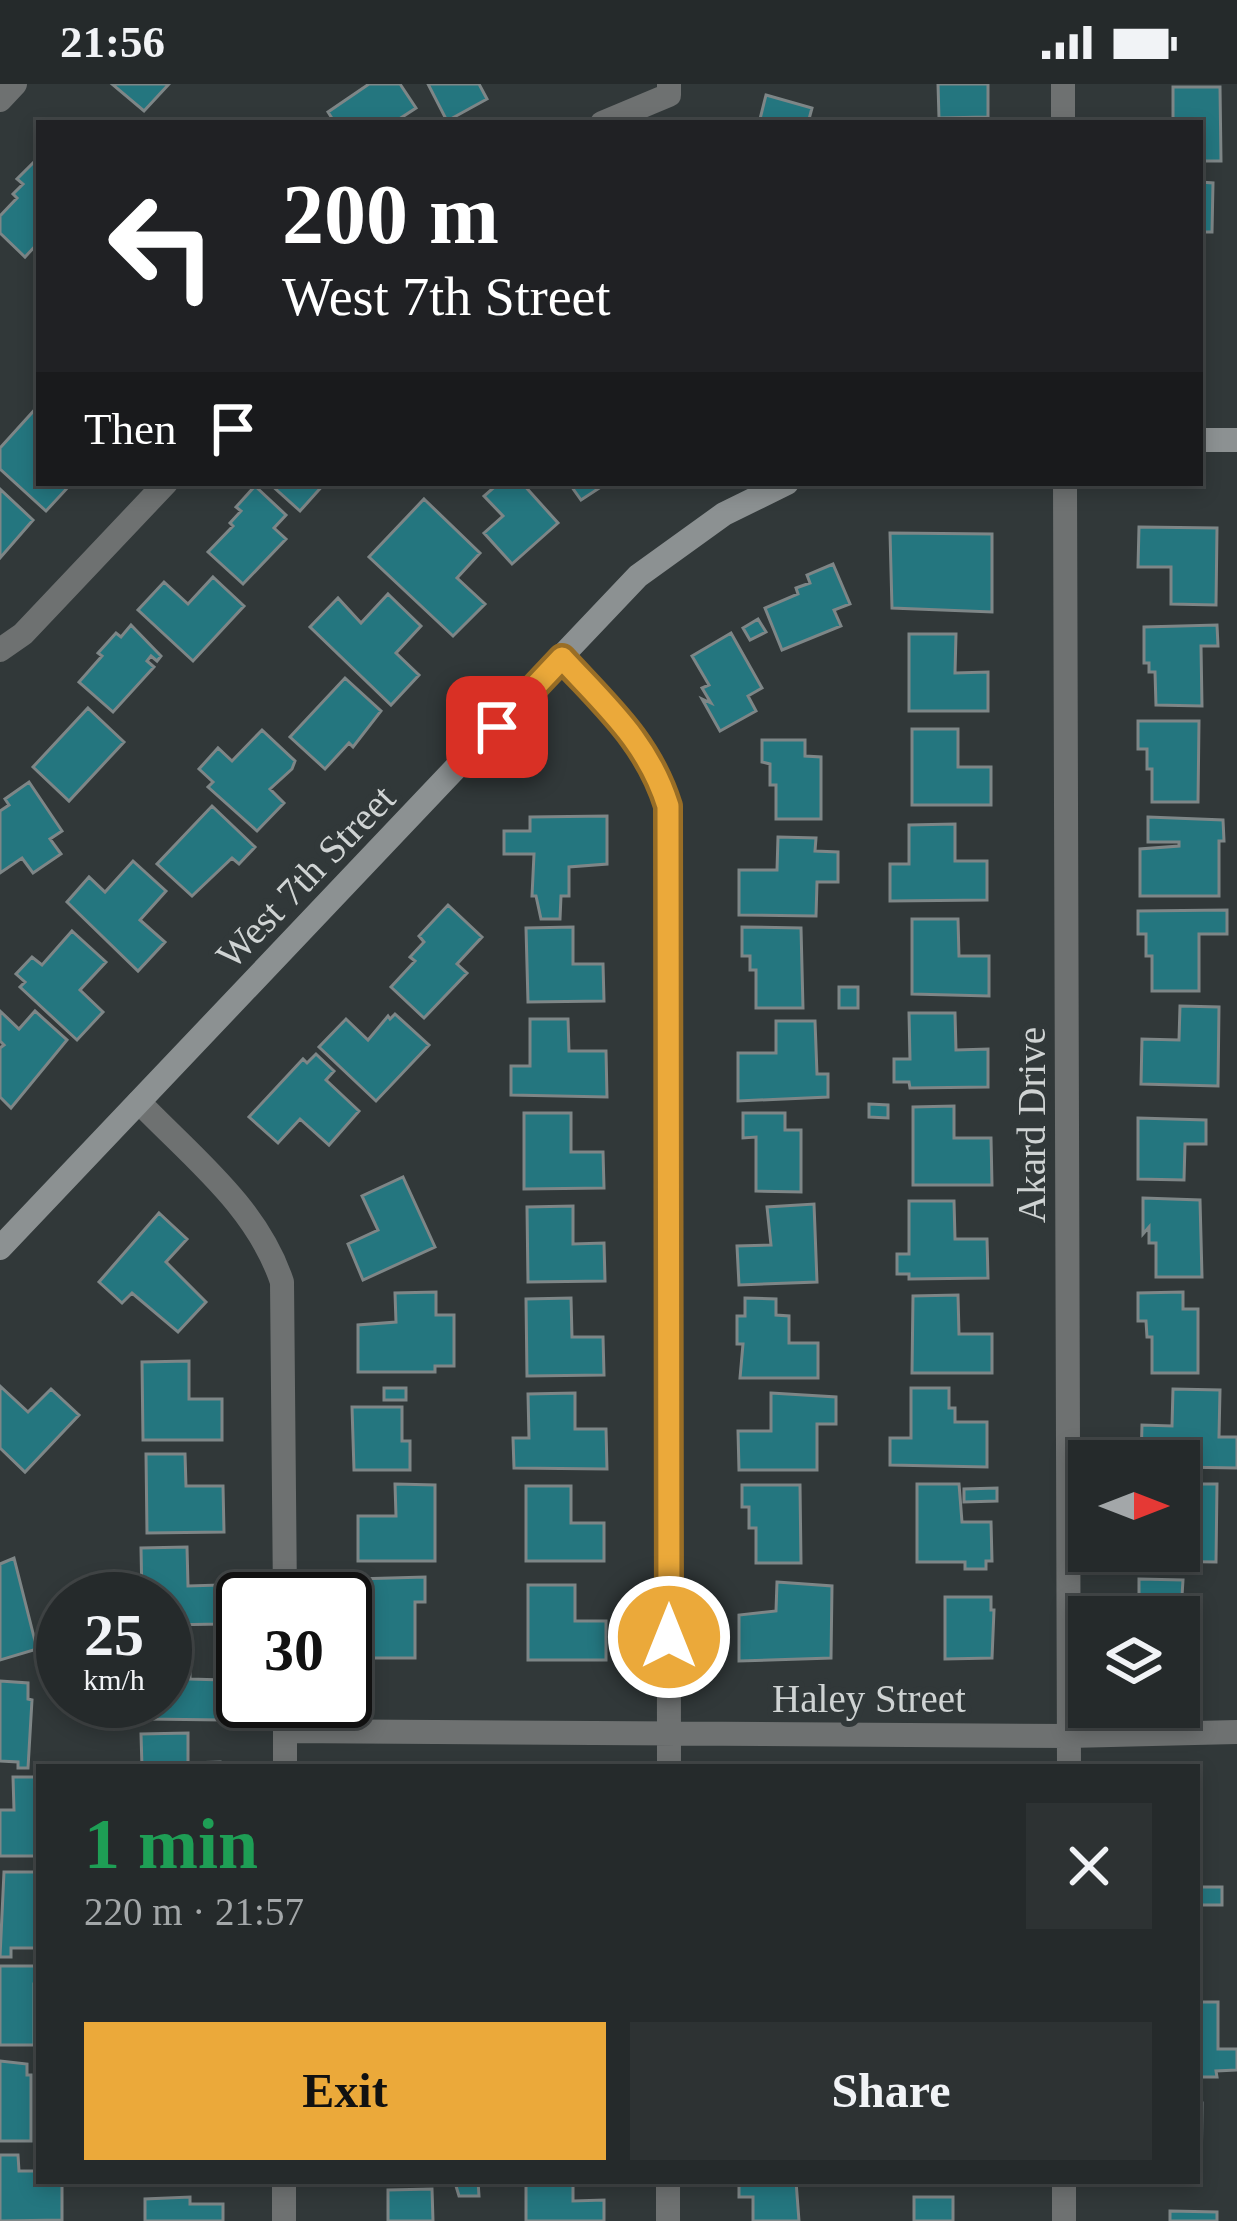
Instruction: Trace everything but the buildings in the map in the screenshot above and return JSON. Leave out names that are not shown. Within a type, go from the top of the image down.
[{"type":"main road","points":[[1203,440],[1237,440]]},
{"type":"main road","name":"West 7th Street","points":[[0,1248],[638,576],[724,514],[782,486]]},
{"type":"street","points":[[0,100],[15,84]]},
{"type":"street","points":[[609,120],[669,94],[669,84]]},
{"type":"street","points":[[1063,84],[1063,120]]},
{"type":"street","points":[[0,650],[22,634],[163,486]]},
{"type":"street","name":"Akard Drive","points":[[1064,486],[1069,1764]]},
{"type":"street","points":[[562,658],[639,741],[657,771],[668,806],[669,1764]]},
{"type":"street","points":[[139,1102],[253,1218],[271,1249],[282,1282],[285,1572]]},
{"type":"street","points":[[285,1731],[285,1764]]},
{"type":"street","name":"Haley Street","points":[[285,1731],[1069,1736],[1237,1732]]},
{"type":"street","points":[[284,2184],[284,2221]]},
{"type":"street","points":[[668,2184],[668,2221]]},
{"type":"street","points":[[1064,2184],[1064,2221]]},
{"type":"route","points":[[497,727],[562,658],[639,741],[657,771],[668,806],[669,1637]]}]
